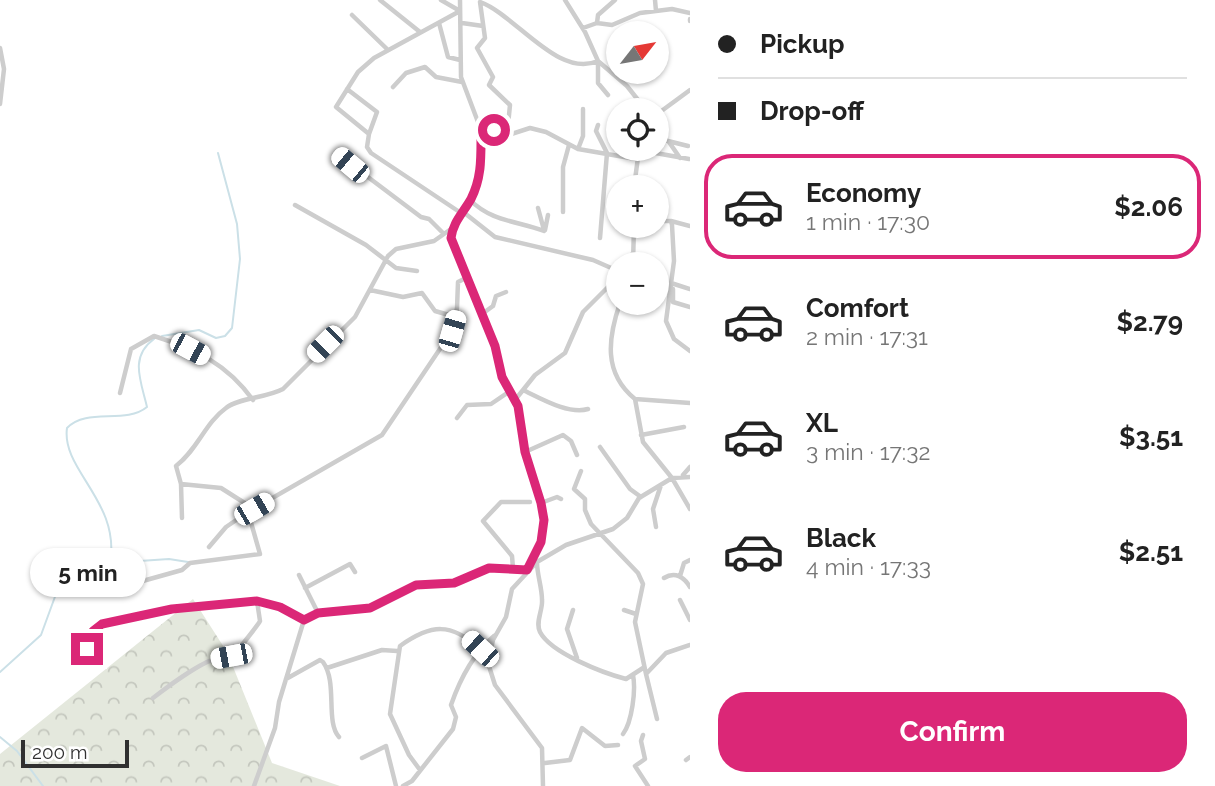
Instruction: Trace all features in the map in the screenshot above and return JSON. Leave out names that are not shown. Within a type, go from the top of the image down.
[{"type":"street","points":[[380,0],[420,32]]},
{"type":"street","points":[[441,0],[460,11]]},
{"type":"street","points":[[182,518],[181,484],[176,466],[192,454],[214,419],[228,406],[283,389],[355,317],[384,261],[396,248],[424,244],[452,229],[470,200],[482,169],[481,140],[479,122],[462,82],[460,0]]},
{"type":"street","points":[[565,0],[598,61],[636,98]]},
{"type":"street","points":[[597,23],[598,15],[615,0]]},
{"type":"street","points":[[655,0],[656,11]]},
{"type":"street","points":[[507,133],[510,105],[491,89],[489,85],[494,77],[477,48],[485,38],[480,2],[556,57],[583,66],[598,61]]},
{"type":"street","points":[[369,134],[335,107],[358,72],[387,49],[460,11]]},
{"type":"street","points":[[583,29],[597,23],[612,25],[635,13],[690,13]]},
{"type":"street","points":[[352,15],[387,49]]},
{"type":"street","points":[[439,23],[448,57],[460,60]]},
{"type":"street","points":[[462,23],[483,26]]},
{"type":"street","points":[[0,48],[4,69],[0,104]]},
{"type":"street","points":[[598,61],[598,83],[608,95]]},
{"type":"street","points":[[393,87],[406,72],[425,67],[436,77],[462,82]]},
{"type":"street","points":[[347,89],[377,112],[367,147],[371,153],[462,212],[495,237],[593,260],[606,266]]},
{"type":"street","points":[[669,105],[690,90]]},
{"type":"street","points":[[578,149],[583,136],[583,109]]},
{"type":"street","points":[[598,125],[596,131],[606,151]]},
{"type":"street","points":[[488,128],[507,133]]},
{"type":"street","points":[[481,140],[530,128],[546,132],[578,149],[606,153]]},
{"type":"street","points":[[669,141],[688,146]]},
{"type":"street","points":[[669,142],[680,158]]},
{"type":"street","points":[[563,212],[563,167],[569,145]]},
{"type":"street","points":[[336,153],[421,216],[429,219],[444,234]]},
{"type":"street","points":[[669,156],[689,159]]},
{"type":"street","points":[[600,238],[606,161]]},
{"type":"street","points":[[470,200],[478,208],[505,222],[544,230]]},
{"type":"street","points":[[295,205],[366,245],[396,268],[417,271]]},
{"type":"street","points":[[538,208],[544,230]]},
{"type":"street","points":[[544,230],[548,215]]},
{"type":"street","points":[[690,226],[671,221],[674,261],[666,321],[674,339],[690,351]]},
{"type":"street","points":[[452,229],[452,247],[495,346],[502,377],[515,400],[525,452],[541,503],[543,531],[528,569]]},
{"type":"street","points":[[634,252],[635,238]]},
{"type":"street","points":[[633,252],[635,248]]},
{"type":"street","points":[[209,547],[226,527],[248,512],[382,435],[439,355],[456,317],[458,282],[466,278]]},
{"type":"street","points":[[671,284],[690,289]]},
{"type":"street","points":[[671,284],[673,302],[690,307]]},
{"type":"street","points":[[515,400],[535,374],[565,353],[583,312],[606,289]]},
{"type":"street","points":[[370,290],[403,297],[422,293],[435,311],[456,317]]},
{"type":"street","points":[[482,314],[493,306],[496,296],[506,292]]},
{"type":"street","points":[[616,315],[611,331],[610,354],[618,377],[635,399],[642,435],[690,509]]},
{"type":"street","points":[[120,393],[131,349],[154,336],[190,349],[235,375],[253,400]]},
{"type":"street","points":[[523,390],[552,403],[583,411],[588,409]]},
{"type":"street","points":[[457,418],[467,405],[491,404],[510,391]]},
{"type":"street","points":[[635,399],[690,403]]},
{"type":"street","points":[[642,435],[684,427]]},
{"type":"street","points":[[525,452],[563,435],[578,455]]},
{"type":"street","points":[[600,447],[630,489],[641,497]]},
{"type":"street","points":[[683,475],[690,467]]},
{"type":"street","points":[[581,471],[573,489],[582,496],[586,515],[640,576],[643,584],[636,614],[643,668],[657,719]]},
{"type":"street","points":[[403,786],[412,781],[453,729],[456,717],[451,705],[480,649],[495,635],[506,617],[512,589],[528,569],[566,545],[618,526],[641,497],[672,478],[683,475],[690,477]]},
{"type":"street","points":[[181,484],[221,488],[254,509]]},
{"type":"street","points":[[656,527],[653,509],[662,484]]},
{"type":"street","points":[[541,503],[557,497],[561,499]]},
{"type":"street","points":[[513,568],[508,550],[483,521],[501,502],[530,502]]},
{"type":"street","points":[[132,584],[182,570],[190,563],[260,554],[248,512]]},
{"type":"street","points":[[680,576],[684,563],[690,560]]},
{"type":"street","points":[[537,562],[543,603],[540,631],[562,654],[626,679],[643,668]]},
{"type":"street","points":[[305,587],[350,564],[355,572]]},
{"type":"street","points":[[254,786],[275,728],[285,680],[304,620],[318,613],[370,608],[416,585],[454,583],[494,567],[528,569]]},
{"type":"street","points":[[664,578],[672,574],[680,576],[690,587]]},
{"type":"street","points":[[299,575],[318,613]]},
{"type":"street","points":[[680,600],[690,620]]},
{"type":"street","points":[[87,649],[93,631],[102,624],[172,609],[257,601],[280,607],[304,620]]},
{"type":"street","points":[[153,698],[180,677],[211,660],[231,656],[238,650],[245,637],[260,621],[257,601]]},
{"type":"street","points":[[573,610],[567,629],[577,659]]},
{"type":"street","points":[[624,610],[636,614]]},
{"type":"street","points":[[420,769],[409,755],[390,714],[397,651],[421,631],[431,629],[457,632],[480,649]]},
{"type":"street","points":[[495,635],[488,663],[491,676],[519,720],[542,748],[545,763],[543,786]]},
{"type":"street","points":[[646,674],[666,653],[690,645]]},
{"type":"street","points":[[327,668],[382,650],[397,651]]},
{"type":"street","points":[[285,680],[320,660],[327,668],[333,698],[334,730],[339,737]]},
{"type":"street","points":[[623,734],[628,727],[630,706],[635,694],[633,675]]},
{"type":"street","points":[[545,763],[570,760],[582,728],[605,746],[618,745]]},
{"type":"street","points":[[643,735],[641,741],[645,759],[635,766],[648,786]]},
{"type":"street","points":[[362,758],[386,746],[396,786]]},
{"type":"green space","points":[[193,599],[227,652],[272,763],[340,786],[0,786],[0,754]]},
{"type":"waterway","points":[[162,336],[199,330],[216,338],[225,336],[232,328],[240,259],[237,224],[218,153]]},
{"type":"waterway","points":[[0,672],[41,635],[60,583],[76,568],[99,568],[110,563],[111,541],[107,522],[73,458],[67,428],[85,418],[128,415],[147,407],[139,362],[146,346],[154,339]]},
{"type":"waterway","points":[[110,563],[169,559],[188,562]]},
{"type":"waterway","points":[[0,737],[17,751],[43,786]]},
{"type":"route","points":[[87,649],[93,631],[102,624],[147,613],[257,601],[280,607],[304,620],[318,613],[370,608],[416,585],[454,583],[494,567],[527,570],[530,567],[541,542],[544,520],[525,452],[520,414],[502,377],[495,346],[452,247],[451,238],[453,225],[470,200],[482,169],[481,140],[507,135],[506,131],[494,130]]}]
